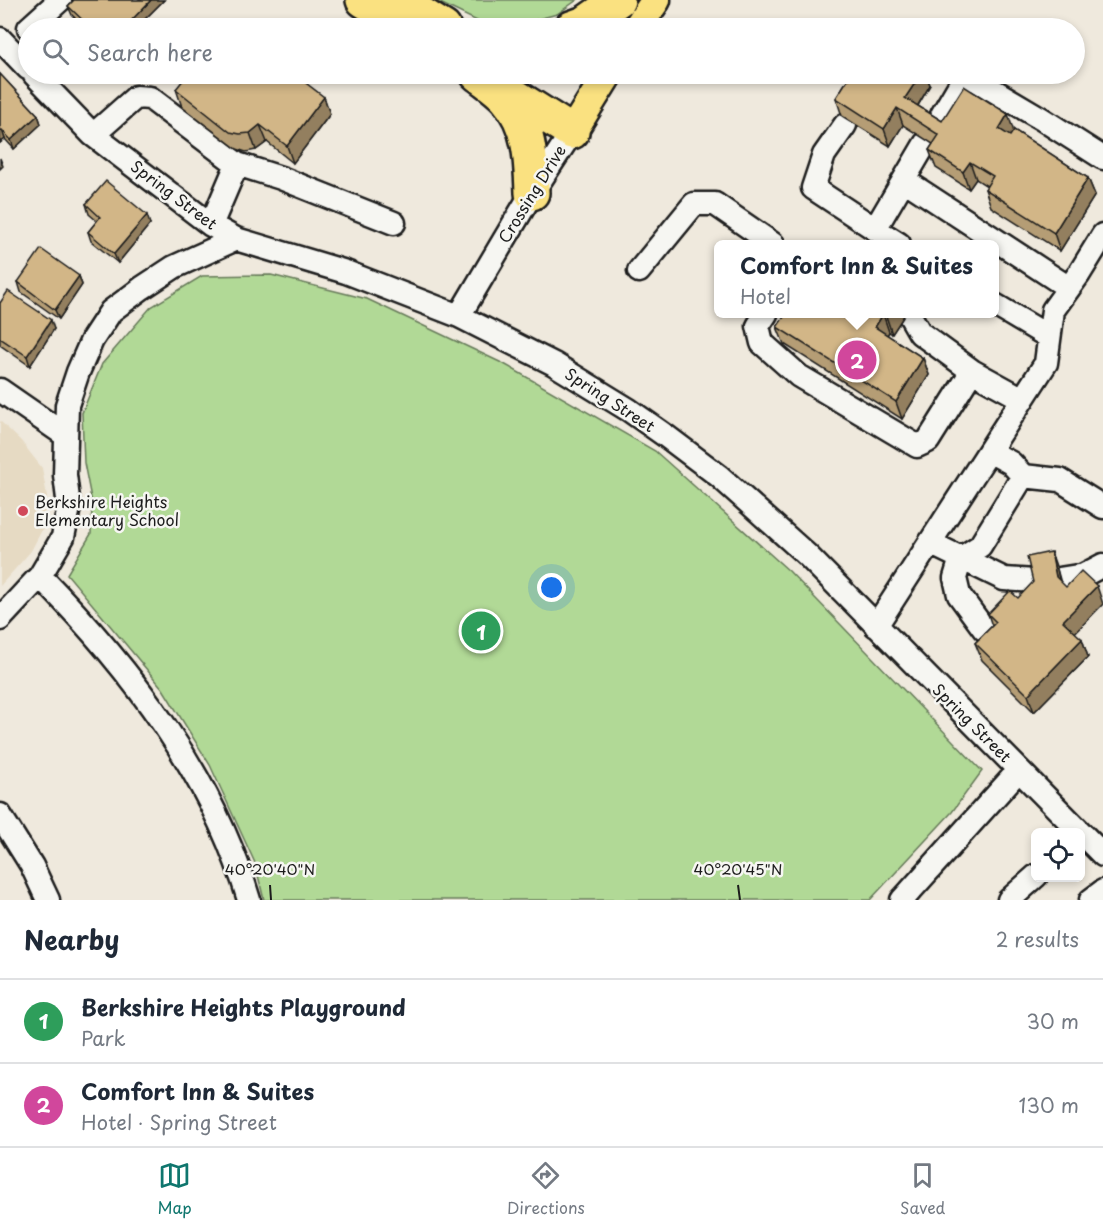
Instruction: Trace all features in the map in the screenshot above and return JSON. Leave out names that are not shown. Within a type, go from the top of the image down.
[{"type":"highway","points":[[363,0],[392,18]]},
{"type":"highway","points":[[399,0],[428,18]]},
{"type":"highway","points":[[592,18],[618,0]]},
{"type":"highway","points":[[490,84],[505,97],[518,115],[530,149],[532,193]]},
{"type":"highway","points":[[498,84],[576,123]]},
{"type":"highway","points":[[527,84],[576,123]]},
{"type":"main road","points":[[644,18],[656,0]]},
{"type":"main road","name":"Crossing Drive","points":[[576,123],[601,84]]},
{"type":"street","points":[[41,18],[60,0]]},
{"type":"street","points":[[18,37],[3,48],[18,60]]},
{"type":"street","name":"Spring Street","points":[[44,84],[93,135],[211,225],[236,239],[346,272],[459,316],[584,382],[666,436],[719,476],[771,521],[1075,828]]},
{"type":"street","points":[[942,115],[960,84]]},
{"type":"street","points":[[983,84],[1103,158]]},
{"type":"street","points":[[93,135],[136,97],[150,98],[237,164],[281,178],[394,223]]},
{"type":"street","name":"Crossing Drive","points":[[459,316],[576,123]]},
{"type":"street","points":[[845,125],[824,155],[813,188],[893,240]]},
{"type":"street","points":[[875,229],[925,144]]},
{"type":"street","points":[[211,225],[237,164]]},
{"type":"street","points":[[904,180],[996,240]]},
{"type":"street","points":[[639,271],[694,204],[715,204],[767,240]]},
{"type":"street","points":[[876,626],[1046,363],[1053,310],[1103,235]]},
{"type":"street","points":[[0,619],[40,576],[63,537],[69,507],[65,475],[67,405],[92,340],[111,311],[174,267],[236,239]]},
{"type":"street","points":[[999,242],[1069,288]]},
{"type":"street","points":[[999,307],[1049,337]]},
{"type":"street","points":[[763,318],[758,326],[762,343],[799,376],[917,446],[928,441],[972,371]]},
{"type":"street","points":[[911,318],[920,333],[972,371],[1023,399]]},
{"type":"street","points":[[0,390],[66,435]]},
{"type":"street","points":[[990,451],[1011,463],[1023,476],[1060,480],[1103,507]]},
{"type":"street","points":[[984,629],[959,595],[955,578],[960,558],[980,546],[1023,476]]},
{"type":"street","points":[[930,543],[1004,579],[1035,582]]},
{"type":"street","points":[[1059,579],[1084,576],[1103,566]]},
{"type":"street","points":[[40,576],[82,620],[134,681],[175,741],[223,831],[249,900]]},
{"type":"street","points":[[902,900],[1019,770]]},
{"type":"street","points":[[0,815],[32,866],[48,900]]},
{"type":"street","name":"Spring Street","points":[[1085,838],[1103,855]]},
{"type":"street","points":[[1009,900],[1031,880]]},
{"type":"shaded area","name":"Berkshire Heights Elementary School","points":[[0,421],[21,441],[42,468],[47,496],[44,526],[31,551],[0,586]]},
{"type":"green space","points":[[434,0],[577,0],[557,14],[542,18],[471,18]]},
{"type":"green space","points":[[271,275],[367,299],[504,364],[655,451],[789,571],[982,771],[952,812],[870,900],[264,900],[255,863],[210,765],[163,689],[67,574],[91,534],[92,503],[84,463],[82,413],[102,364],[151,307],[202,276]]},
{"type":"building","points":[[74,0],[151,0],[134,18],[81,18],[68,6]]},
{"type":"building","points":[[0,74],[38,115],[11,140],[2,130],[0,131]]},
{"type":"building","points":[[180,84],[307,84],[324,97],[287,146],[260,125],[250,133],[230,132],[176,89]]},
{"type":"building","points":[[845,84],[914,84],[905,98],[942,121],[964,86],[1008,114],[999,129],[1010,136],[1014,130],[1088,178],[1054,233],[985,189],[993,176],[970,162],[963,172],[929,150],[939,135],[897,108],[884,129],[836,98]]},
{"type":"building","points":[[106,181],[147,215],[114,254],[88,232],[100,217],[86,204]]},
{"type":"building","points":[[41,249],[79,276],[55,310],[18,282]]},
{"type":"building","points":[[8,291],[51,320],[27,356],[0,338],[0,303]]},
{"type":"building","points":[[783,318],[881,318],[875,327],[923,358],[896,402],[777,327]]},
{"type":"building","points":[[1051,552],[1056,577],[1066,587],[1081,571],[1097,586],[1063,621],[1082,639],[1028,695],[975,643],[996,622],[988,614],[1010,591],[1018,598],[1033,582],[1027,557]]},
{"type":"place","name":"Comfort Inn & Suites","points":[[857,360]]},
{"type":"place","name":"Berkshire Heights Elementary School","points":[[23,511]]},
{"type":"place","name":"Berkshire Heights Playground","points":[[481,631]]}]
